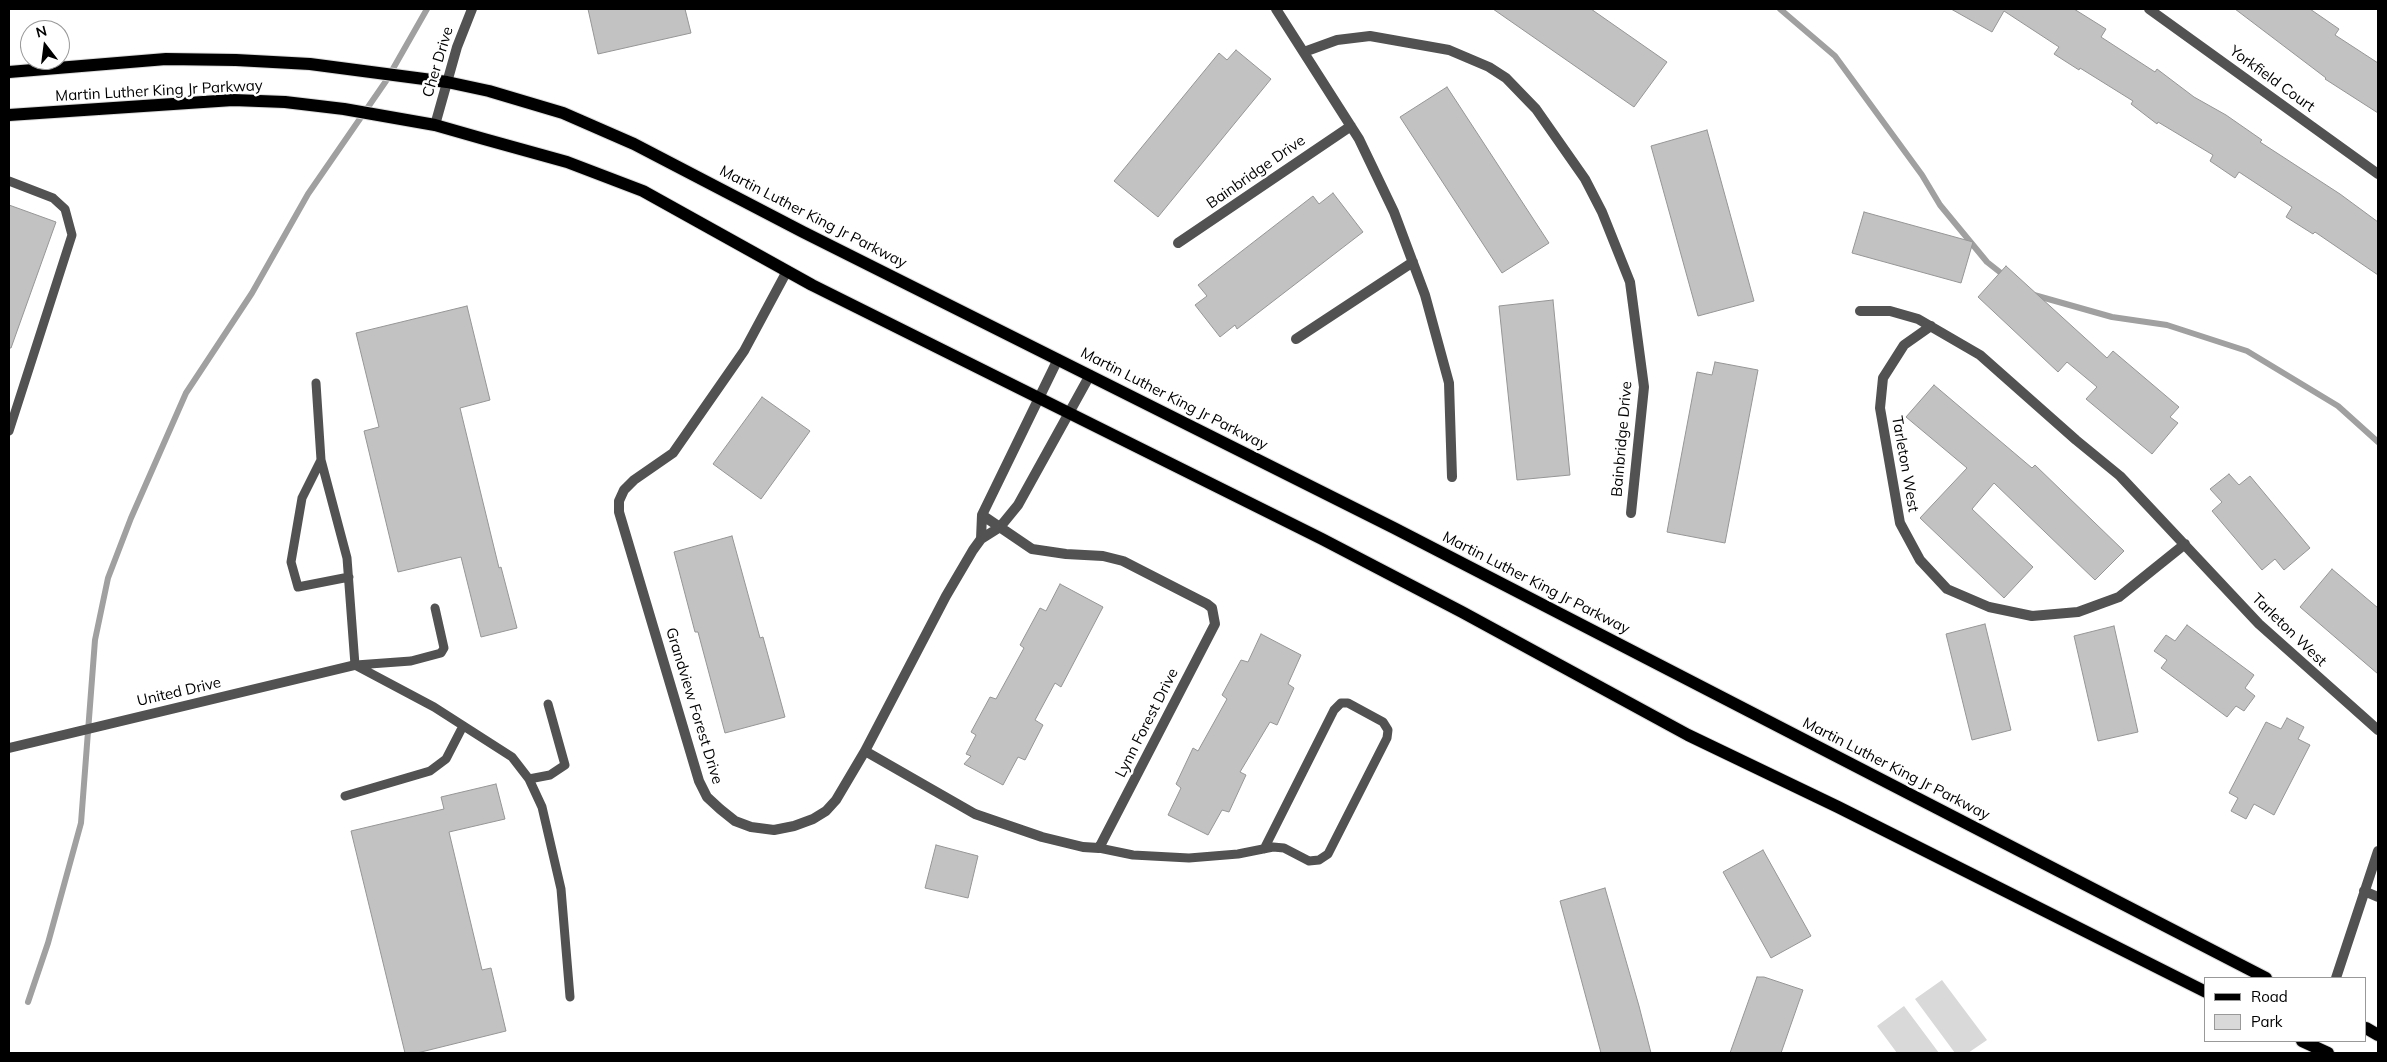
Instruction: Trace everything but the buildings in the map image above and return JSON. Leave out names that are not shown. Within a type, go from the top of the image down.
[{"type":"main road","name":"Martin Luther King Jr Parkway","points":[[9,72],[166,60],[236,60],[310,64],[446,82],[563,113],[634,144],[1394,528],[2264,977]]},
{"type":"main road","name":"Martin Luther King Jr Parkway","points":[[9,115],[233,100],[285,102],[344,109],[435,126],[567,162],[643,191],[787,271],[1038,400],[1392,576],[1688,735],[1855,816],[2204,991]]},
{"type":"main road","points":[[2367,1029],[2378,1035]]},
{"type":"main road","points":[[2304,1042],[2328,1053]]},
{"type":"street","name":"Cher Drive","points":[[435,126],[457,47],[472,9]]},
{"type":"street","points":[[1276,9],[1351,126],[1394,212],[1426,295],[1449,383],[1452,477]]},
{"type":"street","name":"Yorkfield Court","points":[[2149,9],[2378,174]]},
{"type":"street","name":"Bainbridge Drive","points":[[1304,52],[1337,40],[1370,36],[1449,50],[1489,66],[1506,78],[1536,109],[1585,179],[1602,212],[1630,282],[1644,388],[1630,513]]},
{"type":"street","name":"Bainbridge Drive","points":[[1178,243],[1351,126]]},
{"type":"street","points":[[1296,339],[1413,262]]},
{"type":"street","name":"Grandview Forest Drive","points":[[787,271],[744,351],[673,453],[624,490],[619,501],[619,512],[699,781],[707,797],[735,821],[751,828],[774,830],[794,826],[813,819],[826,811],[836,800],[865,752],[946,596],[981,539],[1000,527],[1018,505],[1090,375]]},
{"type":"street","name":"Tarleton West","points":[[1860,311],[1890,311],[1918,319],[1987,361],[2076,440],[2120,476],[2259,624],[2378,730]]},
{"type":"street","name":"Tarleton West","points":[[1931,326],[1904,345],[1893,361],[1883,378],[1880,408],[1900,523],[1920,560],[1947,589],[1989,607],[2032,616],[2078,612],[2119,596],[2185,544]]},
{"type":"street","name":"Grandview Forest Drive","points":[[981,539],[982,515],[1058,359]]},
{"type":"street","name":"Lynn Forest Drive","points":[[982,515],[1032,549],[1066,554],[1103,556],[1123,561],[1207,604],[1214,615],[1215,624],[1099,848]]},
{"type":"street","name":"United Drive","points":[[9,748],[356,665]]},
{"type":"street","points":[[865,752],[974,814],[1042,837],[1083,847],[1099,848]]},
{"type":"street","points":[[2336,977],[2378,851]]},
{"type":"street","points":[[2364,891],[2378,896]]},
{"type":"lane","points":[[9,181],[53,198],[65,209],[72,235],[9,431]]},
{"type":"lane","points":[[316,383],[321,460],[347,558],[356,665]]},
{"type":"lane","points":[[321,460],[302,498],[291,562],[298,587],[349,577]]},
{"type":"lane","points":[[356,665],[411,661],[440,653],[444,648],[435,608]]},
{"type":"lane","points":[[356,665],[463,726],[512,757],[529,779],[542,807],[561,889],[570,997]]},
{"type":"lane","points":[[1099,848],[1133,855],[1189,858],[1284,848],[1309,861],[1319,860],[1328,854],[1387,738],[1388,730],[1384,722],[1348,703],[1341,702],[1334,710],[1264,849]]},
{"type":"lane","points":[[529,779],[550,775],[565,765],[548,704]]},
{"type":"lane","points":[[345,796],[430,771],[446,759],[463,726]]},
{"type":"green space","points":[[1942,980],[1987,1040],[1968,1053],[1955,1053],[1915,999]]},
{"type":"green space","points":[[1904,1006],[1939,1053],[1897,1053],[1877,1026]]},
{"type":"waterway","points":[[28,1002],[48,943],[81,823],[95,640],[108,578],[131,518],[186,393],[252,293],[308,194],[386,81],[427,9]]},
{"type":"waterway","points":[[1780,9],[1835,56],[1922,175],[1940,205],[1987,262],[2006,277]]},
{"type":"waterway","points":[[2034,295],[2112,317],[2167,325],[2247,351],[2338,406],[2378,442]]}]
